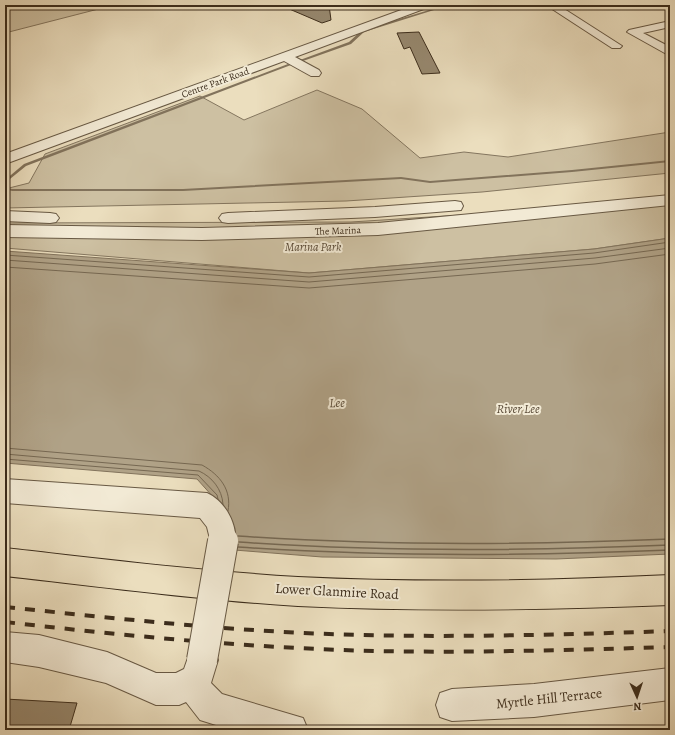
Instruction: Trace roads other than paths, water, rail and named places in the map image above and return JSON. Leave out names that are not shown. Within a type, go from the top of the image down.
[{"type":"highway","name":"Lower Glanmire Road","points":[[5,562],[228,585],[338,593],[467,596],[670,590]]},
{"type":"street","name":"Centre Park Road","points":[[5,159],[423,5]]},
{"type":"street","points":[[551,5],[616,46]]},
{"type":"street","points":[[647,17],[667,25]]},
{"type":"street","points":[[667,25],[633,32],[670,52]]},
{"type":"street","points":[[284,56],[315,73]]},
{"type":"street","name":"The Marina","points":[[5,216],[140,219],[294,216],[453,206],[670,188]]},
{"type":"street","name":"The Marina","points":[[5,231],[202,234],[378,228],[670,200]]},
{"type":"street","points":[[5,491],[207,506],[219,522],[223,541],[196,671],[179,689],[156,689],[107,668],[46,653],[5,647]]},
{"type":"street","points":[[196,671],[212,708],[291,730]]},
{"type":"street","name":"Myrtle Hill Terrace","points":[[452,705],[501,704],[558,699],[670,684]]},
{"type":"water","name":"River Lee","points":[[670,238],[670,554],[556,559],[322,557],[209,548],[214,498],[197,479],[5,463],[5,251],[309,273],[594,249]]},
{"type":"waterway","points":[[302,60],[350,43],[363,31],[449,5]]},
{"type":"waterway","points":[[5,182],[25,165],[289,65]]},
{"type":"waterway","points":[[5,188],[12,190],[183,190],[401,178],[430,182],[572,171],[670,161]]},
{"type":"railway","points":[[5,607],[207,627],[329,634],[499,636],[670,631]]},
{"type":"railway","points":[[5,622],[190,641],[375,651],[560,650],[670,647]]},
{"type":"park label","name":"Marina Park","points":[[313,247]]},
{"type":"water label","name":"Lee","points":[[337,402]]}]
